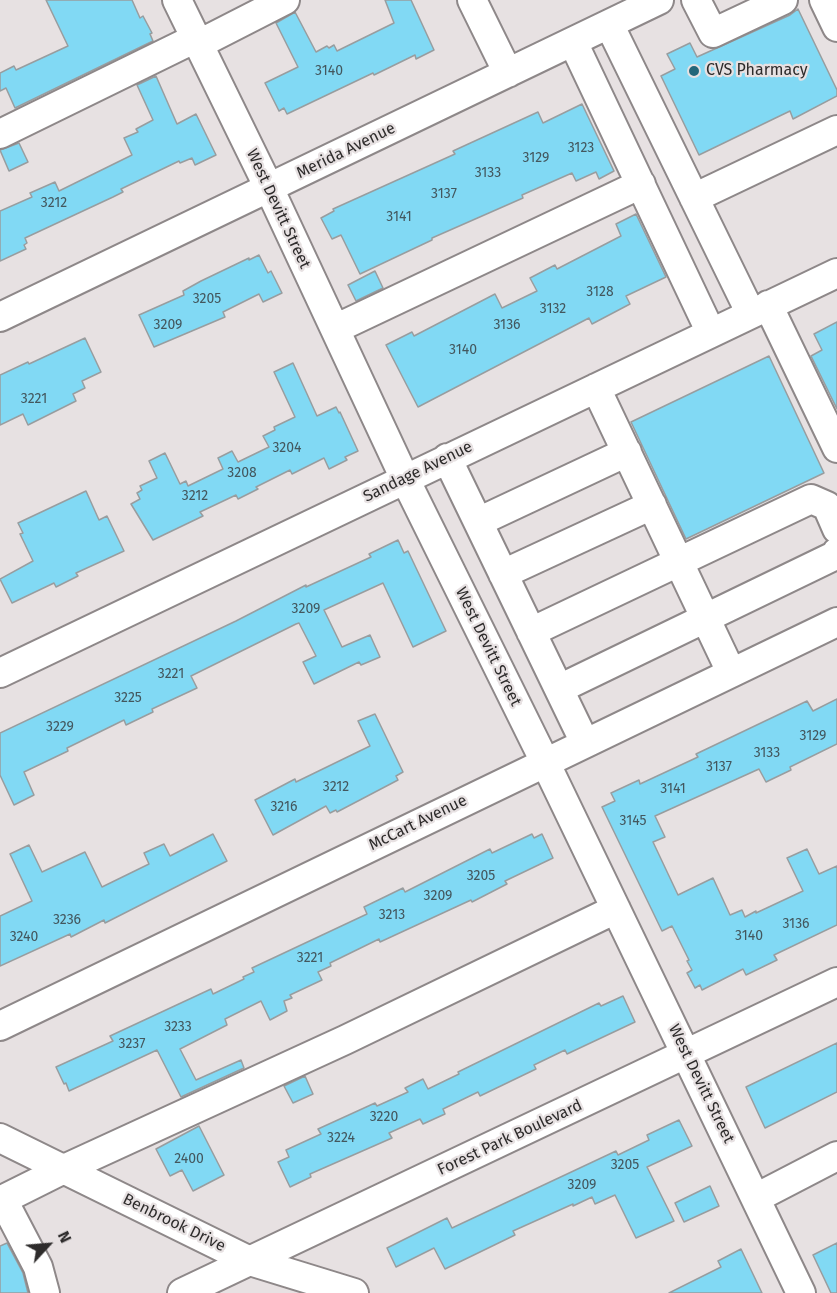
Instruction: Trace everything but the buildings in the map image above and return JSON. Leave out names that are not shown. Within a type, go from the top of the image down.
[{"type":"street","name":"West Devitt Street","points":[[177,0],[405,479],[545,762],[801,1293]]},
{"type":"street","points":[[0,134],[285,0]]},
{"type":"street","points":[[472,0],[508,73]]},
{"type":"street","name":"Merida Avenue","points":[[0,317],[659,0]]},
{"type":"street","points":[[696,0],[713,33],[783,0]]},
{"type":"street","points":[[824,0],[837,27]]},
{"type":"street","points":[[609,24],[694,198],[837,448]]},
{"type":"street","points":[[573,42],[711,333]]},
{"type":"street","points":[[694,198],[837,130]]},
{"type":"street","points":[[335,329],[641,184]]},
{"type":"street","name":"Sandage Avenue","points":[[0,673],[837,273]]},
{"type":"street","points":[[596,388],[731,672]]},
{"type":"street","points":[[478,522],[627,452]]},
{"type":"street","points":[[447,458],[585,743]]},
{"type":"street","points":[[531,632],[811,499],[827,506],[837,529]]},
{"type":"street","points":[[503,574],[652,505]]},
{"type":"street","points":[[559,689],[836,555],[837,552]]},
{"type":"street","name":"McCart Avenue","points":[[0,1026],[837,622]]},
{"type":"street","points":[[45,1293],[38,1267],[1,1200],[345,1040],[616,909]]},
{"type":"street","name":"Forest Park Boulevard","points":[[182,1293],[837,982]]},
{"type":"street","name":"Benbrook Drive","points":[[0,1138],[250,1261],[354,1293]]},
{"type":"street","points":[[756,1198],[837,1156]]},
{"type":"place","name":"CVS Pharmacy","points":[[694,71]]}]
